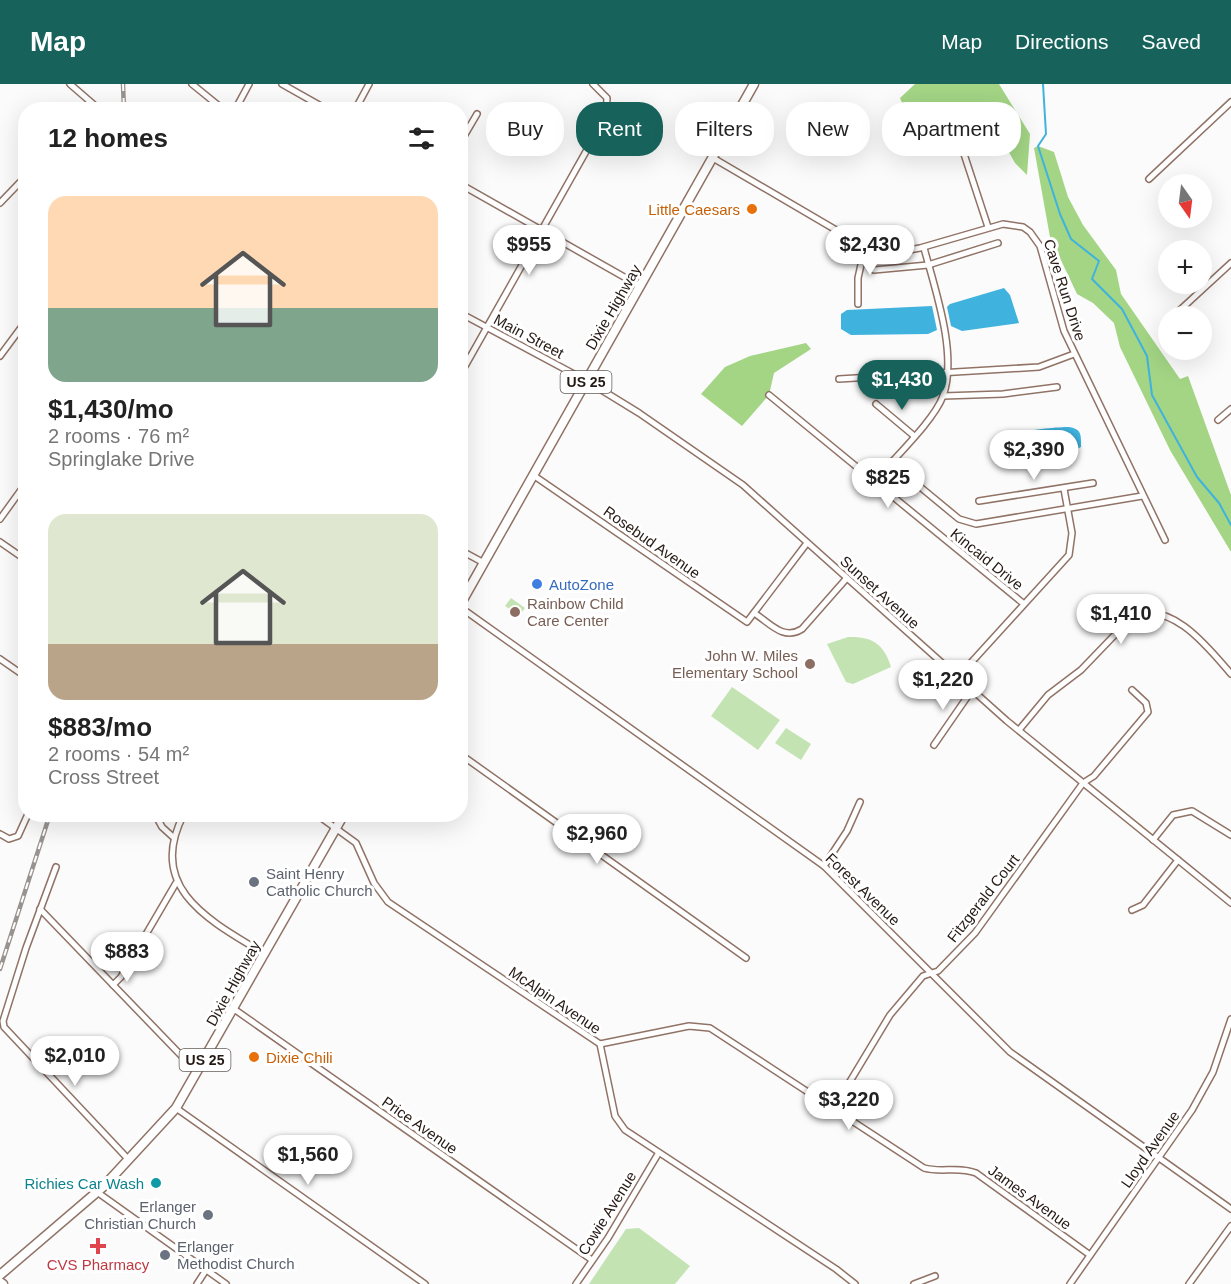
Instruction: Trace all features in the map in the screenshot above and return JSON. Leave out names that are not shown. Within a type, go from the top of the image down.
[{"type":"main road","name":"Dixie Highway","points":[[468,592],[754,84]]},
{"type":"main road","name":"Dixie Highway","points":[[0,1275],[97,1192],[176,1108],[340,822]]},
{"type":"street","points":[[70,84],[86,102]]},
{"type":"street","points":[[192,84],[214,102]]},
{"type":"street","points":[[239,102],[249,84]]},
{"type":"street","points":[[282,84],[314,102]]},
{"type":"street","points":[[359,102],[369,84]]},
{"type":"street","points":[[468,361],[608,108],[602,91],[593,84]]},
{"type":"street","points":[[1149,179],[1231,102]]},
{"type":"street","points":[[468,129],[477,114]]},
{"type":"street","points":[[965,156],[988,227]]},
{"type":"street","name":"Cave Run Drive","points":[[713,158],[865,247],[898,252],[924,248],[988,227],[1008,224],[1023,227],[1034,236],[1047,269],[1059,319],[1074,354],[1165,540]]},
{"type":"street","points":[[0,202],[18,184]]},
{"type":"street","points":[[468,188],[640,286]]},
{"type":"street","points":[[874,270],[928,265],[998,243]]},
{"type":"street","points":[[858,304],[858,279],[865,247]]},
{"type":"street","points":[[874,482],[943,396],[946,374],[944,334],[924,248]]},
{"type":"street","points":[[1184,306],[1231,263]]},
{"type":"street","name":"Main Street","points":[[468,317],[587,381]]},
{"type":"street","points":[[0,356],[18,332]]},
{"type":"street","points":[[839,379],[1039,367],[1074,354]]},
{"type":"street","name":"Sunset Avenue","points":[[587,381],[639,413],[743,485],[972,690],[1231,903]]},
{"type":"street","points":[[943,396],[1003,394],[1058,387]]},
{"type":"street","name":"Kincaid Drive","points":[[769,395],[1024,604]]},
{"type":"street","points":[[876,404],[913,435]]},
{"type":"street","points":[[1218,420],[1231,409]]},
{"type":"street","points":[[890,462],[959,519],[969,522],[984,523],[1142,496]]},
{"type":"street","name":"Rosebud Avenue","points":[[534,475],[747,622],[754,613]]},
{"type":"street","points":[[979,501],[1093,483]]},
{"type":"street","points":[[958,677],[1069,555],[1072,542],[1064,489]]},
{"type":"street","points":[[0,519],[18,494]]},
{"type":"street","points":[[0,542],[18,554]]},
{"type":"street","points":[[807,543],[754,613],[781,632],[793,634],[802,629],[846,579]]},
{"type":"street","points":[[468,554],[484,563]]},
{"type":"street","points":[[1019,730],[1048,695],[1081,670],[1131,618],[1141,613],[1152,611],[1170,616],[1212,651],[1231,674]]},
{"type":"street","name":"Forest Avenue","points":[[468,612],[824,866],[1016,1057],[1231,1209]]},
{"type":"street","points":[[0,659],[18,671]]},
{"type":"street","points":[[934,745],[972,690]]},
{"type":"street","name":"Fitzgerald Court","points":[[834,1108],[890,1016],[922,976],[938,970],[983,923],[1083,783],[1095,776],[1148,712],[1146,703],[1131,690]]},
{"type":"street","points":[[468,760],[746,958]]},
{"type":"street","points":[[824,866],[847,831],[860,802]]},
{"type":"street","points":[[1154,840],[1173,815],[1192,811],[1231,835]]},
{"type":"street","points":[[2,835],[9,839],[18,836],[24,822]]},
{"type":"street","points":[[159,822],[162,828],[173,837]]},
{"type":"street","points":[[180,822],[173,837],[171,850],[176,883],[199,910],[265,954]]},
{"type":"street","name":"McAlpin Avenue","points":[[327,822],[359,848],[374,883],[388,902],[600,1044],[615,1116],[620,1125],[658,1154],[834,1267],[855,1284]]},
{"type":"street","points":[[1132,910],[1143,904],[1178,860]]},
{"type":"street","points":[[56,867],[3,1021],[4,1027],[129,1160]]},
{"type":"street","points":[[113,986],[176,883]]},
{"type":"street","points":[[40,909],[198,1073]]},
{"type":"street","name":"Price Avenue","points":[[234,1009],[592,1260]]},
{"type":"street","name":"Lloyd Avenue","points":[[1070,1284],[1204,1090],[1231,1019]]},
{"type":"street","name":"James Avenue","points":[[600,1044],[689,1026],[703,1026],[834,1108],[924,1168],[936,1171],[962,1169],[976,1173],[1090,1256]]},
{"type":"street","points":[[176,1108],[422,1283]]},
{"type":"street","name":"Cowie Avenue","points":[[576,1284],[658,1154]]},
{"type":"street","points":[[97,1192],[226,1284]]},
{"type":"street","points":[[1189,1284],[1231,1226]]},
{"type":"street","points":[[197,1284],[206,1270]]},
{"type":"street","points":[[914,1284],[934,1276]]},
{"type":"green space","points":[[915,84],[999,84],[1010,102],[902,102],[900,98]]},
{"type":"green space","points":[[1021,119],[1030,134],[1027,175],[1011,156],[1021,156]]},
{"type":"green space","points":[[1038,146],[1054,152],[1068,197],[1083,225],[1116,270],[1121,294],[1158,347],[1158,360],[1167,360],[1180,379],[1188,376],[1231,495],[1231,552],[1170,450],[1120,347],[1114,323],[1093,303],[1077,294],[1050,237],[1034,148]]},
{"type":"green space","points":[[806,343],[811,349],[774,373],[769,395],[742,426],[701,394],[725,367],[750,356]]},
{"type":"green space","points":[[511,598],[525,608],[519,616],[505,606]]},
{"type":"green space","points":[[848,637],[864,638],[876,643],[885,652],[891,667],[853,684],[846,682],[827,644]]},
{"type":"green space","points":[[732,687],[780,720],[758,750],[711,716]]},
{"type":"green space","points":[[786,728],[811,744],[801,760],[775,743]]},
{"type":"green space","points":[[639,1228],[690,1266],[675,1284],[589,1284],[626,1229]]},
{"type":"water","points":[[1004,288],[1010,295],[1019,323],[962,331],[951,326],[947,307],[950,304]]},
{"type":"water","points":[[932,306],[937,330],[928,334],[851,335],[841,329],[841,314],[847,310]]},
{"type":"water","points":[[1069,427],[1079,431],[1081,439],[1081,447],[1071,452],[995,458],[994,453],[1001,440],[1013,434]]},
{"type":"waterway","points":[[1043,84],[1046,134],[1038,146],[1060,214],[1071,239],[1099,261],[1092,279],[1122,309],[1147,356],[1152,395],[1197,477],[1219,503],[1231,525]]},
{"type":"railway","points":[[123,84],[124,102]]},
{"type":"railway","points":[[0,969],[47,822]]},
{"type":"place","name":"Little Caesars","points":[[752,209]]},
{"type":"place","name":"AutoZone","points":[[537,584]]},
{"type":"place","name":"Rainbow Child Care Center","points":[[515,612]]},
{"type":"place","name":"John W. Miles Elementary School","points":[[810,664]]},
{"type":"place","name":"Saint Henry Catholic Church","points":[[254,882]]},
{"type":"place","name":"Dixie Chili","points":[[254,1057]]},
{"type":"place","name":"Richies Car Wash","points":[[156,1183]]},
{"type":"place","name":"Erlanger Christian Church","points":[[208,1215]]},
{"type":"place","name":"CVS Pharmacy","points":[[98,1246]]},
{"type":"place","name":"Erlanger Methodist Church","points":[[165,1255]]}]
